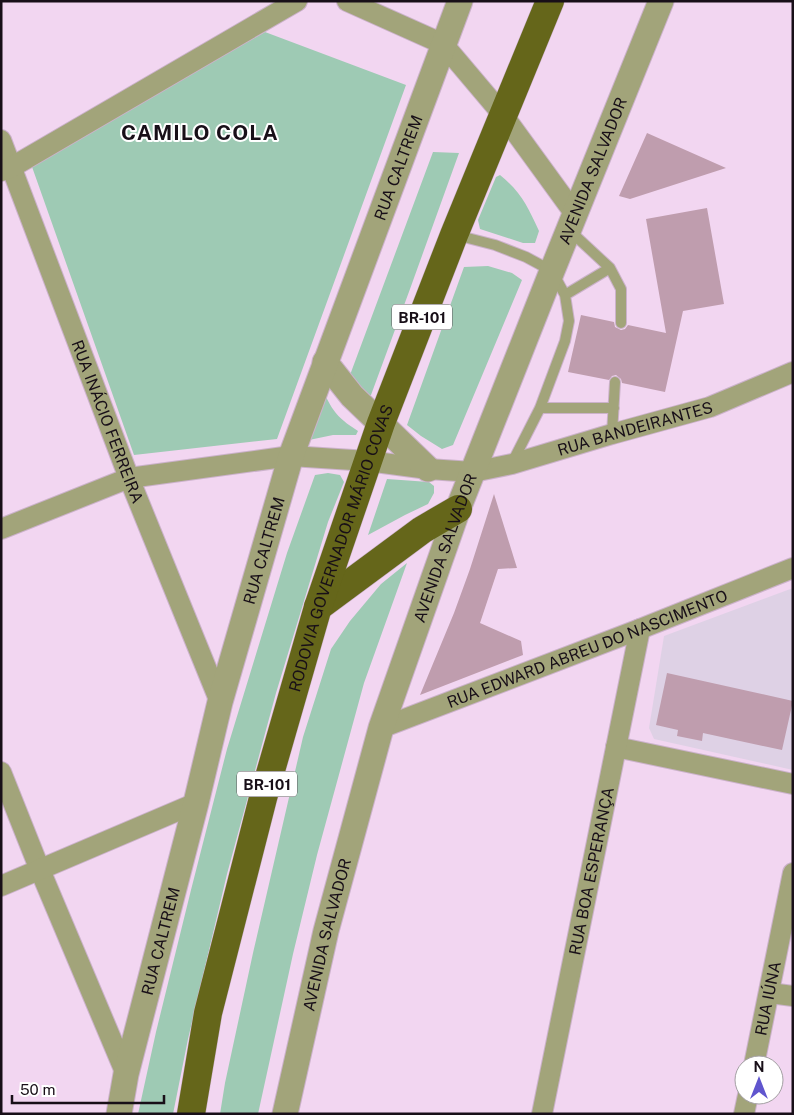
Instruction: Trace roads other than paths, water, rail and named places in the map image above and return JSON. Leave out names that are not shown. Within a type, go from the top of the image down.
[{"type":"highway","name":"RODOVIA GOVERNADOR MÁRIO COVAS","points":[[191,1114],[208,1014],[263,798],[318,607],[381,423],[454,235],[550,1]]},
{"type":"highway","points":[[318,607],[422,530],[458,510]]},
{"type":"street","points":[[7,169],[297,1]]},
{"type":"street","points":[[347,1],[443,44],[503,115],[571,222]]},
{"type":"street","name":"RUA CALTREM","points":[[119,1114],[126,1074],[220,702],[290,456],[460,1]]},
{"type":"street","name":"AVENIDA SALVADOR","points":[[285,1114],[326,931],[381,728],[458,510],[660,1]]},
{"type":"street","name":"RUA INÁCIO FERREIRA","points":[[1,140],[7,169],[220,702]]},
{"type":"street","points":[[325,362],[352,396],[428,469]]},
{"type":"street","name":"RUA BANDEIRANTES","points":[[1,529],[129,478],[290,456],[368,461],[428,469],[473,472],[512,464],[710,407],[793,372]]},
{"type":"street","name":"RUA EDWARD ABREU DO NASCIMENTO","points":[[381,728],[793,568]]},
{"type":"street","name":"RUA BOA ESPERANÇA","points":[[542,1114],[640,629]]},
{"type":"street","points":[[616,747],[793,784]]},
{"type":"street","points":[[1,772],[126,1074]]},
{"type":"street","points":[[1,886],[196,803]]},
{"type":"street","name":"RUA IÚNA","points":[[756,1055],[793,873]]},
{"type":"street","points":[[770,993],[793,996]]},
{"type":"lane","points":[[571,222],[610,268],[620,289],[620,323]]},
{"type":"lane","points":[[454,235],[495,245],[526,257],[552,271],[565,295],[569,321],[565,341],[540,408],[512,464]]},
{"type":"lane","points":[[565,295],[610,268]]},
{"type":"lane","points":[[612,434],[615,382]]},
{"type":"lane","points":[[540,408],[614,408]]},
{"type":"district","name":"CAMILO COLA","points":[[200,132]]}]
